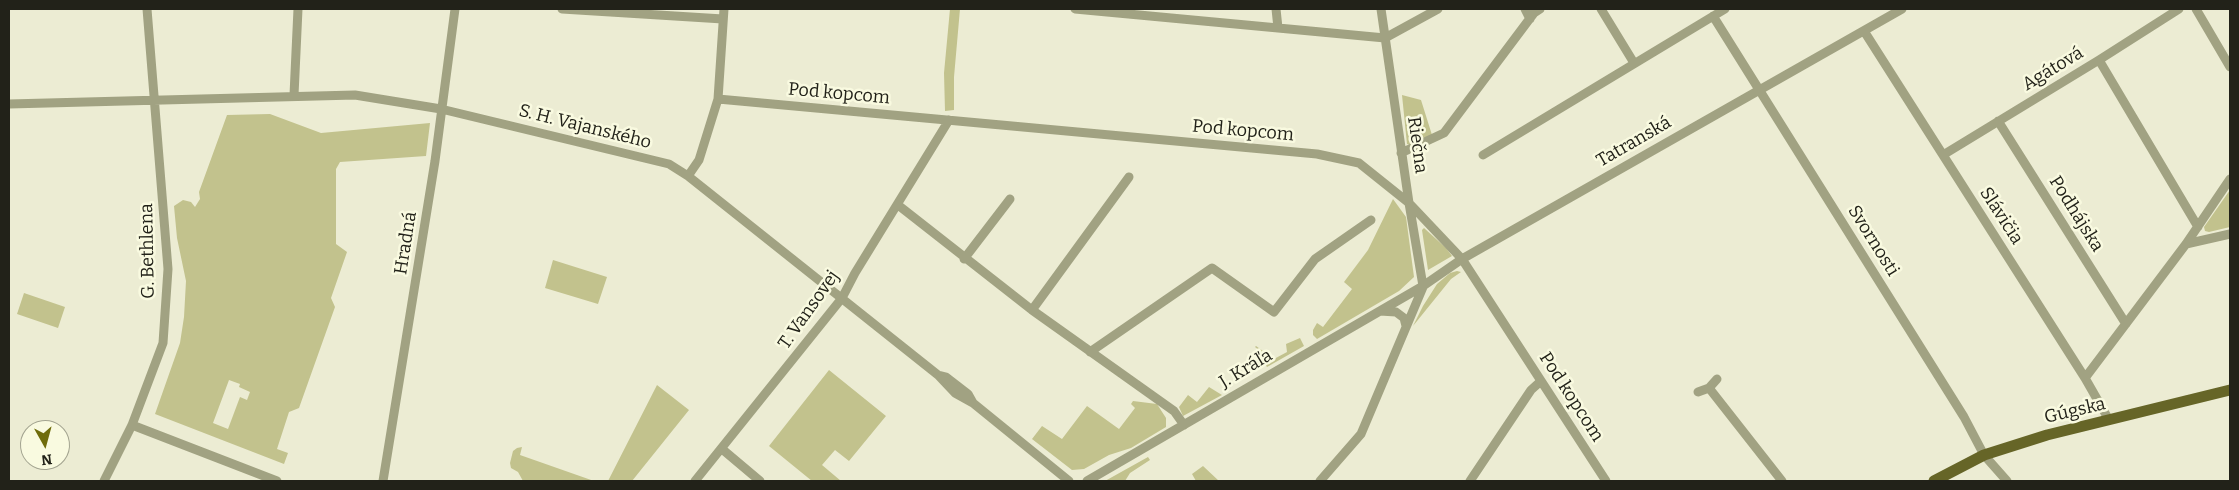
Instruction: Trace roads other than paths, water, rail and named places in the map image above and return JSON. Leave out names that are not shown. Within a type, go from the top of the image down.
[{"type":"main road","name":"Gúgska","points":[[1934,481],[1984,455],[2047,435],[2230,390]]},
{"type":"street","name":"G. Bethlena","points":[[104,481],[132,426],[163,343],[164,334],[168,269],[147,9]]},
{"type":"street","points":[[294,95],[298,9]]},
{"type":"street","name":"Hradná","points":[[383,481],[434,171],[455,9]]},
{"type":"street","points":[[562,9],[723,19]]},
{"type":"street","points":[[688,176],[699,160],[718,99],[724,9]]},
{"type":"street","points":[[1075,9],[1168,13],[1278,28],[1385,38],[1438,9]]},
{"type":"street","points":[[1276,9],[1278,28]]},
{"type":"street","name":"Riečna","points":[[1381,9],[1401,153],[1423,286]]},
{"type":"street","points":[[1525,9],[1530,19]]},
{"type":"street","points":[[1401,153],[1444,133],[1530,19],[1540,9]]},
{"type":"street","points":[[1601,9],[1634,63]]},
{"type":"street","name":"Svornosti","points":[[1705,9],[1759,90],[1964,417],[1984,455],[2007,481]]},
{"type":"street","points":[[1483,155],[1724,9]]},
{"type":"street","name":"Tatranská","points":[[1423,286],[1462,259],[1902,9]]},
{"type":"street","name":"Agátová","points":[[1943,155],[2179,9]]},
{"type":"street","points":[[2196,9],[2230,67]]},
{"type":"street","name":"Slávičia","points":[[1864,31],[2085,378],[2109,420]]},
{"type":"street","points":[[2098,60],[2198,227]]},
{"type":"street","name":"S. H. Vajanského","points":[[9,104],[294,95],[355,95],[441,109],[669,164],[688,176],[842,298],[938,375],[955,393],[972,403],[1069,481]]},
{"type":"street","name":"Pod kopcom","points":[[718,99],[1317,154],[1359,163],[1409,203],[1462,259],[1606,481]]},
{"type":"street","name":"T. Vansovej","points":[[696,481],[842,298],[855,273],[949,120]]},
{"type":"street","name":"Podhájska","points":[[1998,121],[2126,324]]},
{"type":"street","points":[[1032,310],[1128,177]]},
{"type":"street","points":[[2085,378],[2186,244],[2230,179]]},
{"type":"street","points":[[964,259],[1010,199]]},
{"type":"street","points":[[898,204],[964,259],[1174,411],[1184,425]]},
{"type":"street","points":[[1090,352],[1212,268],[1274,312],[1315,259],[1370,220]]},
{"type":"street","points":[[2186,244],[2230,234]]},
{"type":"street","points":[[1320,481],[1361,434],[1423,286]]},
{"type":"street","name":"J. Kráľa","points":[[1086,481],[1423,286]]},
{"type":"street","points":[[1380,311],[1396,312],[1404,318],[1406,326]]},
{"type":"street","points":[[1698,392],[1709,388],[1716,379]]},
{"type":"street","points":[[1470,481],[1531,390],[1541,381]]},
{"type":"street","points":[[1709,388],[1782,481]]},
{"type":"street","points":[[132,426],[277,481]]},
{"type":"street","points":[[722,449],[760,481]]}]
